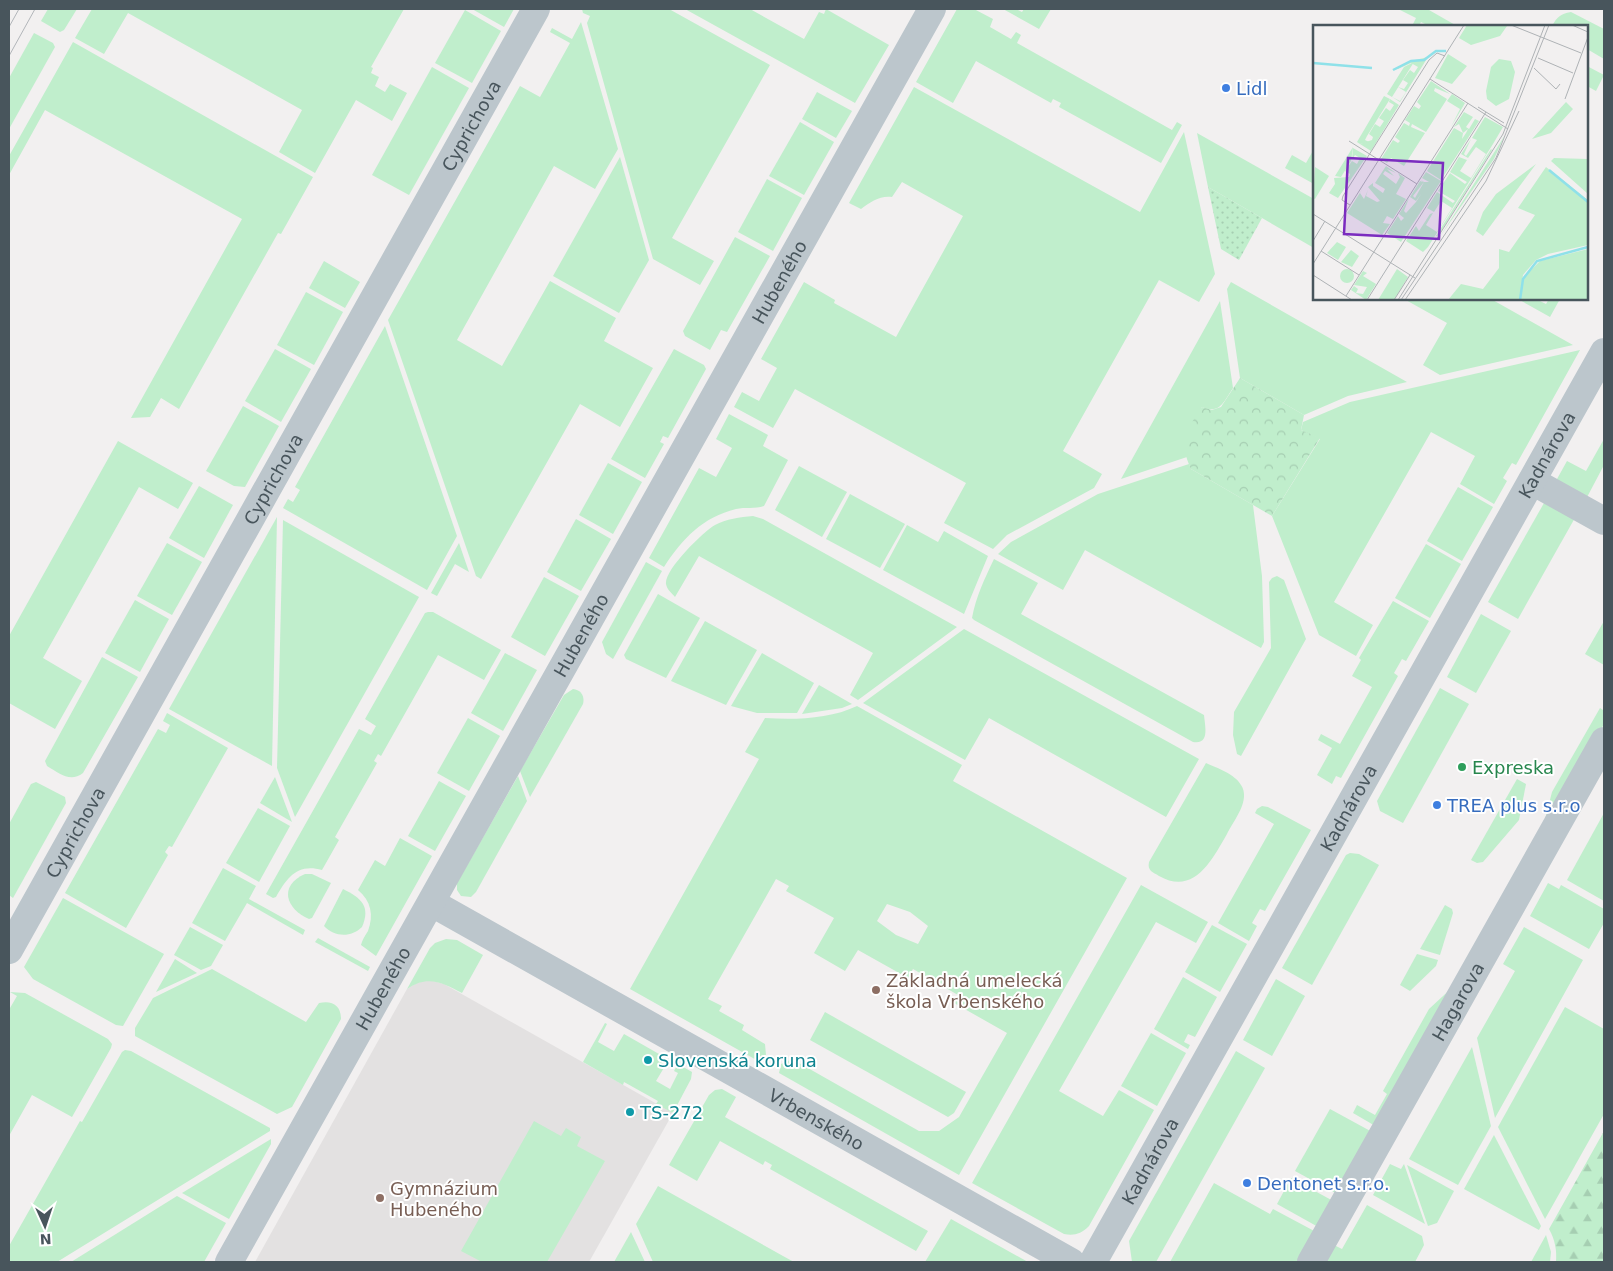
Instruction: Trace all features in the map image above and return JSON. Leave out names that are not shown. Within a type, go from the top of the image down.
[{"type":"street","name":"Cyprichova","points":[[9,950],[536,9]]},
{"type":"street","name":"Hubeného","points":[[229,1262],[932,9]]},
{"type":"street","name":"Kadnárova","points":[[1093,1262],[1604,352]]},
{"type":"street","points":[[1532,481],[1604,521]]},
{"type":"street","name":"Hagarova","points":[[1311,1262],[1604,741]]},
{"type":"street","name":"Vrbenského","points":[[432,903],[1071,1262]]},
{"type":"shaded area","points":[[423,981],[444,984],[673,1113],[589,1262],[255,1262],[407,989]]},
{"type":"green space","points":[[48,9],[77,9],[64,30],[60,32],[41,21]]},
{"type":"green space","points":[[92,9],[404,9],[371,67],[373,68],[371,73],[379,77],[375,86],[385,92],[390,84],[407,93],[392,121],[356,100],[315,173],[279,152],[302,110],[128,13],[104,54],[75,38]]},
{"type":"green space","points":[[472,9],[514,9],[504,27]]},
{"type":"green space","points":[[582,9],[669,9],[770,65],[672,238],[714,261],[700,285],[653,259],[587,23],[590,16],[583,13]]},
{"type":"green space","points":[[685,9],[750,9],[804,39],[819,12],[824,14],[826,9],[889,45],[855,103]]},
{"type":"green space","points":[[957,9],[974,9],[993,19],[990,27],[1011,39],[1016,32],[1021,35],[1017,43],[1172,130],[1177,122],[1182,125],[1161,163],[1059,107],[1061,103],[1053,99],[1051,103],[976,61],[953,103],[916,82]]},
{"type":"green space","points":[[1003,9],[1016,9],[1022,12],[1024,9],[1051,9],[1039,29]]},
{"type":"green space","points":[[1398,9],[1429,9],[1455,25],[1427,25],[1421,22],[1420,25],[1412,25],[1416,18]]},
{"type":"green space","points":[[465,10],[501,31],[472,83],[435,63]]},
{"type":"green space","points":[[1571,12],[1604,29],[1604,59],[1588,50],[1588,25],[1553,25],[1559,16]]},
{"type":"green space","points":[[581,22],[618,149],[595,189],[554,166],[457,340],[502,366],[550,281],[616,318],[604,341],[653,368],[620,427],[580,404],[481,579],[476,576],[388,320],[520,86],[540,97],[570,43],[550,32],[552,28],[572,39]]},
{"type":"green space","points":[[34,33],[53,43],[55,47],[9,129],[9,78]]},
{"type":"green space","points":[[73,42],[313,177],[281,234],[278,233],[179,409],[161,398],[150,417],[131,418],[242,219],[45,110],[9,175],[9,156]]},
{"type":"green space","points":[[432,67],[469,88],[409,195],[372,175]]},
{"type":"green space","points":[[1588,67],[1604,75],[1596,91],[1588,87]]},
{"type":"green space","points":[[914,87],[1140,212],[1184,132],[1215,274],[1199,302],[1159,280],[1063,451],[1102,474],[1094,488],[1007,535],[993,549],[944,523],[966,483],[795,389],[773,428],[734,407],[742,392],[759,401],[777,368],[761,359],[804,282],[835,300],[834,303],[896,337],[963,216],[902,182],[892,197],[880,198],[861,209],[849,203]]},
{"type":"green space","points":[[817,92],[852,111],[836,138],[802,119]]},
{"type":"green space","points":[[800,122],[834,142],[804,195],[769,176]]},
{"type":"green space","points":[[1197,133],[1313,198],[1313,247],[1208,187]]},
{"type":"green space","points":[[1313,151],[1313,183],[1285,168],[1292,155],[1306,163]]},
{"type":"green space","points":[[620,157],[649,260],[619,313],[553,276]]},
{"type":"green space","points":[[767,179],[802,198],[773,251],[738,232]]},
{"type":"green space","points":[[1208,187],[1262,218],[1239,260],[1221,249]]},
{"type":"green space","points":[[735,237],[770,256],[727,332],[721,330],[710,350],[685,336],[683,331]]},
{"type":"green space","points":[[324,261],[360,282],[345,308],[309,288]]},
{"type":"green space","points":[[1231,282],[1407,382],[1348,396],[1304,415],[1240,378],[1227,289]]},
{"type":"green space","points":[[306,292],[343,312],[314,365],[277,345]]},
{"type":"green space","points":[[1406,300],[1493,300],[1573,345],[1440,375],[1423,365],[1447,323]]},
{"type":"green space","points":[[1520,300],[1538,300],[1546,304],[1548,300],[1559,300],[1550,317]]},
{"type":"green space","points":[[1220,301],[1233,388],[1224,402],[1217,408],[1208,409],[1202,407],[1186,440],[1187,457],[1121,479]]},
{"type":"green space","points":[[385,326],[457,536],[427,590],[283,508],[288,499],[293,502],[300,490],[295,487]]},
{"type":"green space","points":[[275,349],[311,369],[281,422],[245,401]]},
{"type":"green space","points":[[674,349],[704,365],[706,369],[668,438],[663,436],[660,442],[664,444],[645,478],[611,459]]},
{"type":"green space","points":[[1580,350],[1516,465],[1512,463],[1503,478],[1507,481],[1494,504],[1460,484],[1475,456],[1431,432],[1334,602],[1373,625],[1356,656],[1319,635],[1272,516],[1320,439],[1301,430],[1303,422],[1350,402]]},
{"type":"green space","points":[[1240,378],[1304,415],[1301,430],[1320,438],[1272,516],[1191,469],[1185,451],[1188,429],[1202,407],[1212,410],[1221,407]]},
{"type":"green space","points":[[243,406],[279,426],[245,487],[234,486],[206,471]]},
{"type":"green space","points":[[729,414],[768,435],[763,446],[788,460],[764,506],[736,509],[713,517],[703,523],[678,547],[664,567],[649,558],[699,468],[716,477],[732,448],[716,439]]},
{"type":"green space","points":[[1604,439],[1604,465],[1585,501],[1558,484],[1557,479],[1567,461],[1586,471]]},
{"type":"green space","points":[[118,441],[193,483],[178,509],[139,487],[43,658],[82,681],[55,729],[9,703],[9,636]]},
{"type":"green space","points":[[608,463],[642,482],[613,534],[579,515]]},
{"type":"green space","points":[[1189,464],[1191,469],[1253,505],[1262,576],[1264,642],[1261,648],[1085,550],[1063,590],[998,554],[1011,542],[1098,494]]},
{"type":"green space","points":[[799,466],[847,492],[822,537],[775,510]]},
{"type":"green space","points":[[199,486],[233,505],[204,558],[169,538]]},
{"type":"green space","points":[[1458,487],[1493,507],[1462,561],[1427,541]]},
{"type":"green space","points":[[850,494],[905,524],[880,568],[826,539]]},
{"type":"green space","points":[[1544,503],[1576,516],[1518,619],[1488,602]]},
{"type":"green space","points":[[753,516],[763,519],[957,627],[858,700],[850,695],[873,653],[699,556],[675,597],[668,590],[667,578],[677,561],[709,529],[719,523]]},
{"type":"green space","points":[[277,517],[272,766],[169,709]]},
{"type":"green space","points":[[576,519],[611,539],[581,591],[547,572]]},
{"type":"green space","points":[[283,520],[419,597],[295,817],[277,768]]},
{"type":"green space","points":[[907,525],[938,542],[944,531],[988,556],[964,614],[883,570]]},
{"type":"green space","points":[[167,543],[202,562],[172,615],[137,596]]},
{"type":"green space","points":[[459,543],[469,572],[455,564],[437,596],[431,593]]},
{"type":"green space","points":[[1426,544],[1461,564],[1430,618],[1395,598]]},
{"type":"green space","points":[[994,559],[1038,583],[1021,614],[1204,715],[1205,734],[1202,741],[1193,742],[974,620],[972,618],[976,602]]},
{"type":"green space","points":[[646,562],[662,571],[613,659],[606,654],[602,642]]},
{"type":"green space","points":[[1277,576],[1284,580],[1306,639],[1241,756],[1237,754],[1233,735],[1234,712],[1271,648],[1269,582]]},
{"type":"green space","points":[[544,577],[579,596],[545,656],[511,637]]},
{"type":"green space","points":[[658,594],[700,618],[666,678],[626,659],[624,655]]},
{"type":"green space","points":[[135,600],[169,619],[140,672],[105,653]]},
{"type":"green space","points":[[1393,601],[1429,621],[1406,661],[1402,659],[1394,673],[1398,676],[1341,778],[1336,776],[1332,784],[1317,775],[1332,748],[1318,740],[1321,734],[1340,744],[1372,687],[1352,676],[1361,660],[1359,658]]},
{"type":"green space","points":[[433,612],[501,650],[484,680],[438,655],[381,756],[378,754],[374,761],[377,763],[335,837],[339,840],[322,870],[313,868],[299,870],[289,878],[276,897],[273,898],[266,894],[359,729],[371,735],[376,726],[365,719],[425,613]]},
{"type":"green space","points":[[1481,614],[1511,631],[1476,693],[1447,677]]},
{"type":"green space","points":[[705,621],[757,650],[726,705],[671,681]]},
{"type":"green space","points":[[1604,621],[1604,665],[1585,654]]},
{"type":"green space","points":[[964,629],[1199,759],[1166,817],[989,718],[965,760],[863,703]]},
{"type":"green space","points":[[505,653],[537,670],[503,731],[471,713]]},
{"type":"green space","points":[[762,653],[814,683],[797,713],[757,713],[731,706]]},
{"type":"green space","points":[[102,657],[138,677],[83,773],[74,777],[65,776],[47,766],[45,761]]},
{"type":"green space","points":[[819,685],[852,704],[842,708],[802,714]]},
{"type":"green space","points":[[1440,688],[1469,704],[1403,823],[1380,811],[1377,801]]},
{"type":"green space","points":[[573,689],[582,694],[583,704],[530,797],[520,771],[564,695]]},
{"type":"green space","points":[[857,706],[962,765],[953,781],[1127,878],[959,1175],[779,1073],[781,1064],[792,1059],[919,1131],[939,1131],[959,1117],[1007,1033],[954,1003],[958,995],[913,969],[908,978],[858,950],[845,971],[814,953],[834,918],[786,891],[789,886],[776,879],[708,999],[722,1006],[719,1011],[744,1025],[742,1030],[765,1044],[766,1055],[760,1062],[630,989],[759,759],[745,752],[765,718],[812,718]],"holes":[[[887,904],[910,912],[928,926],[918,944],[896,935],[877,921]]]},
{"type":"green space","points":[[1600,708],[1603,710],[1604,708],[1604,724],[1552,817],[1543,827],[1552,792]]},
{"type":"green space","points":[[167,713],[228,748],[172,847],[169,846],[165,852],[168,855],[126,928],[65,893],[158,729],[166,733],[170,725],[163,721]]},
{"type":"green space","points":[[468,718],[500,736],[469,791],[437,773]]},
{"type":"green space","points":[[1206,763],[1238,781],[1244,791],[1243,803],[1208,864],[1192,878],[1182,882],[1171,881],[1151,871],[1149,862]]},
{"type":"green space","points":[[518,776],[527,801],[476,892],[471,897],[461,896],[457,890],[457,883]]},
{"type":"green space","points":[[275,777],[292,822],[260,803]]},
{"type":"green space","points":[[1517,779],[1526,784],[1519,820],[1483,862],[1477,863],[1471,860]]},
{"type":"green space","points":[[439,781],[466,796],[435,851],[408,836]]},
{"type":"green space","points":[[36,782],[65,797],[66,803],[13,898],[9,895],[9,824],[31,784]]},
{"type":"green space","points":[[1262,806],[1268,807],[1311,830],[1265,911],[1260,909],[1252,923],[1257,926],[1249,941],[1218,923],[1274,824],[1255,813]]},
{"type":"green space","points":[[258,808],[290,826],[259,882],[226,863]]},
{"type":"green space","points":[[1604,813],[1604,901],[1567,880]]},
{"type":"green space","points":[[400,838],[432,856],[376,956],[361,945],[370,925],[371,914],[366,899],[358,890],[375,860],[385,866]]},
{"type":"green space","points":[[1350,853],[1359,854],[1379,865],[1312,985],[1282,968],[1346,855]]},
{"type":"green space","points":[[223,868],[256,886],[249,899],[305,930],[303,935],[247,903],[225,941],[192,923]]},
{"type":"green space","points":[[305,874],[312,874],[331,883],[312,918],[309,919],[295,909],[288,897],[291,885],[296,879]]},
{"type":"green space","points":[[1548,883],[1559,889],[1561,885],[1604,909],[1604,923],[1589,949],[1530,916]]},
{"type":"green space","points":[[1141,885],[1208,922],[1196,943],[1156,922],[1059,1091],[1103,1116],[1119,1090],[1154,1110],[1089,1226],[1077,1234],[1064,1234],[972,1183]]},
{"type":"green space","points":[[343,889],[359,899],[363,904],[365,920],[358,931],[343,935],[328,930],[324,926]]},
{"type":"green space","points":[[63,898],[164,954],[123,1026],[116,1025],[33,979],[24,967]]},
{"type":"green space","points":[[1445,905],[1452,909],[1453,913],[1440,955],[1420,949]]},
{"type":"green space","points":[[1212,925],[1247,944],[1220,992],[1185,972]]},
{"type":"green space","points":[[190,927],[223,945],[211,966],[201,970],[174,955]]},
{"type":"green space","points":[[1524,927],[1583,960],[1495,1118],[1477,1038],[1515,971],[1503,964]]},
{"type":"green space","points":[[318,938],[370,967],[368,971],[315,942]]},
{"type":"green space","points":[[446,939],[457,940],[483,955],[462,993],[441,983],[428,981],[421,982],[407,989],[430,948],[435,943]]},
{"type":"green space","points":[[1417,954],[1438,960],[1436,966],[1410,991],[1400,985]]},
{"type":"green space","points":[[175,959],[197,973],[156,992]]},
{"type":"green space","points":[[212,969],[306,1022],[319,1003],[332,1003],[339,1010],[341,1019],[292,1107],[277,1114],[135,1036],[135,1028],[153,998]]},
{"type":"green space","points":[[1183,977],[1217,997],[1195,1037],[1188,1034],[1184,1042],[1190,1045],[1188,1049],[1154,1029]]},
{"type":"green space","points":[[1276,979],[1305,996],[1272,1056],[1243,1040]]},
{"type":"green space","points":[[1456,984],[1377,1127],[1353,1113],[1357,1105],[1375,1115],[1387,1094],[1383,1091],[1429,1009]]},
{"type":"green space","points":[[10,992],[25,993],[108,1039],[112,1044],[72,1117],[32,1095],[9,1136],[9,1008],[17,996]]},
{"type":"green space","points":[[1565,1007],[1604,1029],[1604,1114],[1545,1219],[1498,1127]]},
{"type":"green space","points":[[825,1012],[966,1092],[954,1113],[948,1117],[810,1040]]},
{"type":"green space","points":[[605,1023],[607,1024],[598,1042],[614,1051],[624,1034],[673,1062],[670,1068],[665,1066],[656,1081],[670,1089],[678,1073],[674,1071],[678,1064],[692,1072],[691,1079],[673,1113],[656,1104],[658,1101],[624,1082],[623,1085],[583,1062]]},
{"type":"green space","points":[[1151,1033],[1186,1053],[1157,1106],[1121,1086]]},
{"type":"green space","points":[[1472,1047],[1491,1126],[1458,1185],[1409,1159]]},
{"type":"green space","points":[[125,1050],[131,1051],[270,1128],[270,1131],[57,1262],[9,1262],[9,1246],[80,1121],[82,1122],[122,1052]]},
{"type":"green space","points":[[1236,1051],[1265,1068],[1156,1262],[1132,1262],[1129,1241]]},
{"type":"green space","points":[[722,1089],[736,1097],[725,1117],[928,1231],[916,1251],[770,1169],[772,1165],[765,1161],[763,1165],[720,1141],[697,1181],[669,1165],[709,1095],[715,1090]]},
{"type":"green space","points":[[1330,1109],[1374,1133],[1339,1195],[1295,1171]]},
{"type":"green space","points":[[534,1121],[561,1136],[566,1128],[581,1137],[577,1146],[605,1161],[547,1262],[482,1262],[461,1251]]},
{"type":"green space","points":[[1604,1131],[1604,1262],[1556,1262],[1555,1245],[1549,1229]]},
{"type":"green space","points":[[1494,1135],[1541,1226],[1539,1230],[1464,1189]]},
{"type":"green space","points":[[271,1139],[271,1144],[229,1219],[182,1193]]},
{"type":"green space","points":[[1390,1164],[1401,1169],[1404,1164],[1425,1224],[1373,1195]]},
{"type":"green space","points":[[1407,1165],[1454,1191],[1437,1223],[1428,1226]]},
{"type":"green space","points":[[1291,1178],[1335,1202],[1320,1228],[1277,1204]]},
{"type":"green space","points":[[1214,1183],[1270,1214],[1273,1209],[1318,1233],[1301,1262],[1170,1262]]},
{"type":"green space","points":[[658,1186],[794,1262],[653,1262],[636,1224]]},
{"type":"green space","points":[[177,1196],[226,1223],[204,1262],[71,1262]]},
{"type":"green space","points":[[1367,1205],[1422,1236],[1424,1245],[1415,1262],[1319,1262],[1330,1243],[1342,1249]]},
{"type":"green space","points":[[951,1219],[1028,1262],[925,1262]]},
{"type":"green space","points":[[631,1232],[645,1262],[614,1262]]},
{"type":"green space","points":[[1546,1235],[1551,1252],[1550,1262],[1531,1262]]},
{"type":"tram line","points":[[9,27],[19,9]]},
{"type":"tram line","points":[[9,56],[35,9]]},
{"type":"place","name":"Lidl","points":[[1226,88]]},
{"type":"place","name":"Expreska","points":[[1462,767]]},
{"type":"place","name":"TREA plus s.r.o","points":[[1437,805]]},
{"type":"place","name":"Základná umelecká škola Vrbenského","points":[[876,990]]},
{"type":"place","name":"Slovenská koruna","points":[[648,1060]]},
{"type":"place","name":"TS-272","points":[[630,1112]]},
{"type":"place","name":"Dentonet s.r.o.","points":[[1247,1183]]},
{"type":"place","name":"Gymnázium Hubeného","points":[[380,1198]]}]
